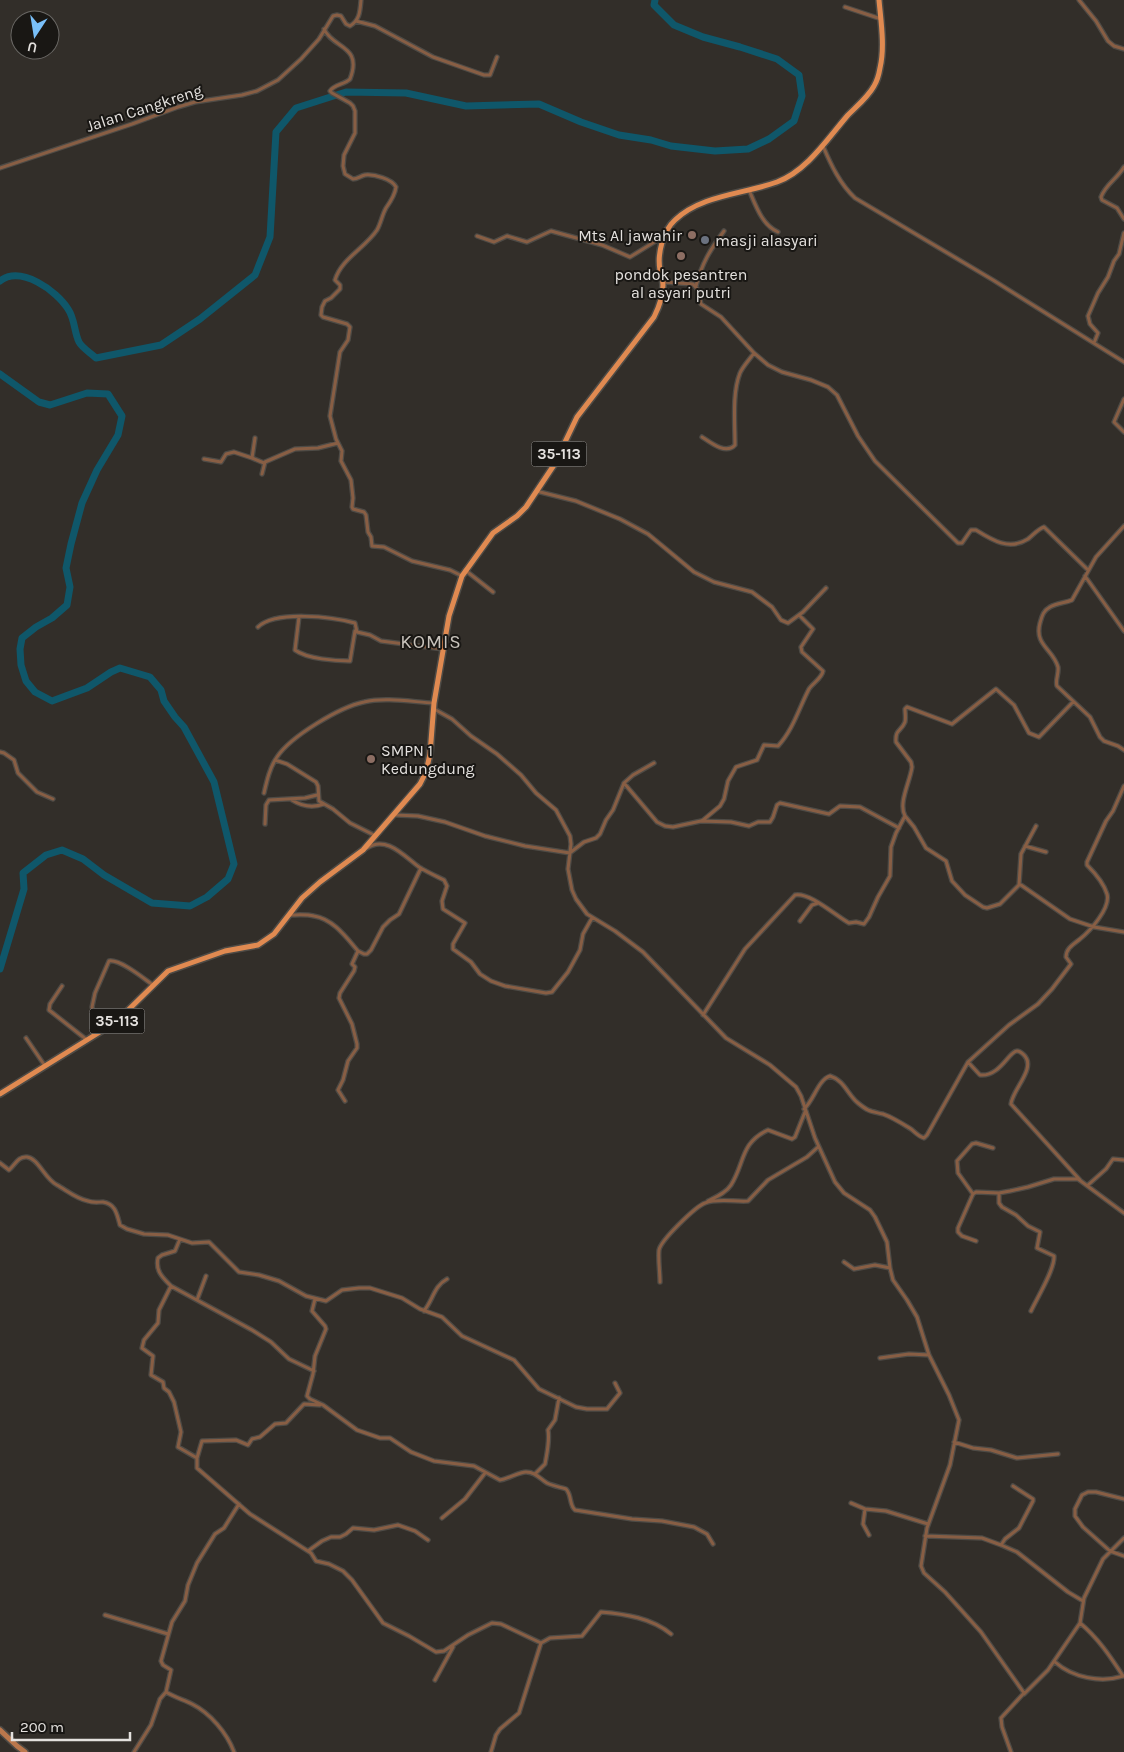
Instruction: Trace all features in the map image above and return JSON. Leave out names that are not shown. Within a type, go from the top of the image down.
[{"type":"main road","name":"35-113","points":[[0,1094],[123,1016],[164,974],[172,969],[231,949],[254,946],[274,934],[302,898],[363,850],[420,784],[426,772],[430,754],[434,706],[449,616],[465,570],[494,533],[526,507],[554,465],[577,417],[654,317],[662,295],[663,282],[659,269],[659,255],[664,236],[673,222],[685,212],[700,204],[777,182],[792,175],[809,161],[874,87],[881,62],[879,0]]},
{"type":"main road","points":[[0,1730],[25,1752]]},
{"type":"street","points":[[361,0],[359,16],[356,21],[369,23],[433,57],[484,76],[490,75],[498,57]]},
{"type":"street","points":[[1079,0],[1096,21],[1108,41],[1114,46],[1124,48]]},
{"type":"street","points":[[844,7],[880,19]]},
{"type":"street","name":"Jalan Cangkreng","points":[[0,168],[194,102],[242,96],[257,90],[278,80],[292,68],[311,49],[335,15],[342,16],[349,26],[352,26],[356,21]]},
{"type":"street","points":[[324,29],[329,37],[348,50],[352,59],[350,79],[346,83],[332,88],[332,93],[353,105],[356,118],[355,135],[343,158],[345,174],[353,179],[365,175],[372,176],[391,181],[396,187],[395,194],[384,212],[378,229],[358,252],[340,267],[335,280],[340,289],[325,301],[321,311],[323,317],[347,324],[350,327],[347,342],[340,352],[330,416],[342,450],[341,461],[352,483],[352,507],[364,512],[366,515],[372,546],[384,547],[412,562],[450,570],[462,576]]},
{"type":"street","points":[[822,145],[828,160],[845,188],[855,198],[993,280],[1124,362]]},
{"type":"street","points":[[1124,167],[1117,177],[1105,188],[1101,198],[1117,208],[1124,219]]},
{"type":"street","points":[[749,190],[766,223],[770,228],[778,232]]},
{"type":"street","points":[[477,236],[494,242],[507,236],[528,242],[551,231],[602,245],[630,257],[664,236]]},
{"type":"street","points":[[724,231],[708,253],[702,266],[696,286],[700,304],[721,317],[754,353],[768,364],[782,372],[828,387],[837,395],[858,436],[876,461],[958,543],[962,543],[971,530],[976,530],[1002,544],[1014,545],[1044,527],[1088,570]]},
{"type":"street","points":[[1094,343],[1098,333],[1090,324],[1088,316],[1098,292],[1119,254],[1124,233]]},
{"type":"street","points":[[663,282],[693,284],[696,286]]},
{"type":"street","points":[[702,438],[723,449],[729,450],[735,445],[735,412],[738,382],[742,370],[754,353]]},
{"type":"street","points":[[1124,399],[1114,422],[1124,432]]},
{"type":"street","points":[[252,458],[255,438]]},
{"type":"street","points":[[204,459],[220,462],[226,454],[234,452],[264,463],[286,452],[318,448],[338,443]]},
{"type":"street","points":[[262,474],[264,463]]},
{"type":"street","points":[[535,491],[576,501],[620,519],[648,534],[694,572],[714,582],[752,592],[772,607],[784,622],[788,623],[826,588]]},
{"type":"street","points":[[1124,526],[1096,557],[1072,600],[1052,605],[1046,609],[1038,631],[1039,637],[1058,669],[1057,686],[1090,717],[1104,741],[1124,750]]},
{"type":"street","points":[[465,570],[493,592]]},
{"type":"street","points":[[1085,576],[1124,631]]},
{"type":"street","points":[[701,821],[720,806],[724,799],[728,781],[736,767],[757,760],[764,745],[778,746],[793,724],[810,687],[822,674],[823,671],[802,652],[801,647],[813,629],[799,614]]},
{"type":"street","points":[[258,627],[269,620],[299,617],[354,622],[356,630],[350,660],[305,655],[296,650],[299,617]]},
{"type":"street","points":[[356,630],[358,633],[370,635],[381,641],[443,649]]},
{"type":"street","points":[[1036,826],[1020,856],[1018,885],[1000,904],[987,908],[980,906],[965,895],[952,881],[946,860],[926,848],[903,812],[912,768],[911,762],[896,742],[896,733],[905,722],[905,709],[907,707],[952,724],[996,689],[1014,705],[1029,733],[1039,737],[1073,702]]},
{"type":"street","points":[[264,793],[275,760],[290,743],[312,726],[355,704],[371,701],[434,706],[497,754],[556,810],[570,836],[568,869],[572,890],[580,906],[592,918],[615,931],[643,952],[726,1038],[770,1065],[796,1087],[801,1096],[804,1110],[818,1146],[839,1188],[850,1198],[870,1210],[887,1242],[890,1268],[895,1284],[917,1317],[929,1355],[958,1416],[959,1424],[950,1465],[925,1536],[922,1571],[945,1592],[981,1632],[1024,1694]]},
{"type":"street","points":[[0,752],[14,760],[17,772],[37,792],[53,800]]},
{"type":"street","points":[[275,760],[287,764],[316,782],[319,801],[350,823],[376,836]]},
{"type":"street","points":[[395,815],[418,816],[444,822],[485,836],[570,853],[584,842],[596,838],[600,834],[613,810],[624,783],[633,775],[654,763]]},
{"type":"street","points":[[624,783],[657,822],[673,827],[701,821],[732,822],[749,826],[758,822],[770,822],[776,805],[780,803],[829,814],[840,806],[860,806],[899,828]]},
{"type":"street","points":[[660,1282],[659,1255],[661,1245],[696,1208],[724,1193],[731,1186],[744,1153],[751,1142],[768,1130],[792,1139],[795,1137],[802,1121],[804,1110],[823,1080],[830,1076],[836,1078],[853,1099],[867,1110],[872,1113],[884,1114],[911,1129],[920,1137],[924,1138],[927,1135],[968,1062],[1009,1025],[1038,1004],[1052,989],[1071,964],[1066,957],[1068,949],[1094,927],[1108,897],[1087,865],[1087,862],[1124,786]]},
{"type":"street","points":[[265,824],[268,800],[273,798],[305,798],[317,794]]},
{"type":"street","points":[[292,799],[302,805],[325,804]]},
{"type":"street","points":[[703,1014],[741,954],[796,895],[806,896],[849,923],[864,924],[890,876],[891,848],[905,816]]},
{"type":"street","points":[[363,850],[376,843],[388,845],[421,868],[446,882],[442,909],[464,922],[464,926],[453,944],[453,950],[471,962],[480,974],[505,986],[546,993],[552,992],[568,972],[580,950],[583,934],[592,918]]},
{"type":"street","points":[[1025,846],[1046,852]]},
{"type":"street","points":[[288,915],[311,915],[322,918],[335,926],[358,951],[367,954],[383,927],[399,914],[421,868]]},
{"type":"street","points":[[1018,885],[1024,887],[1070,919],[1094,927],[1124,932]]},
{"type":"street","points":[[800,921],[812,905],[818,903]]},
{"type":"street","points":[[345,1101],[338,1090],[348,1061],[357,1048],[357,1044],[352,1024],[339,998],[340,993],[354,971],[355,967],[352,964],[358,951]]},
{"type":"street","points":[[99,1032],[92,1004],[109,961],[112,960],[123,965],[153,986]]},
{"type":"street","points":[[62,986],[50,1004],[50,1011],[87,1040]]},
{"type":"street","points":[[26,1038],[45,1066]]},
{"type":"street","points":[[968,1062],[980,1075],[988,1075],[1003,1066],[1013,1052],[1022,1053],[1028,1060],[1028,1065],[1011,1104],[1080,1180],[1124,1213]]},
{"type":"street","points":[[973,1194],[958,1173],[957,1161],[972,1144],[976,1143],[993,1148]]},
{"type":"street","points":[[705,1203],[748,1201],[768,1180],[807,1157],[818,1146]]},
{"type":"street","points":[[0,1163],[8,1170],[21,1158],[32,1158],[45,1176],[56,1185],[84,1200],[105,1203],[111,1206],[118,1214],[121,1226],[124,1228],[144,1234],[163,1234],[192,1243],[209,1242],[239,1272],[279,1281],[306,1296],[326,1301],[342,1290],[370,1288],[402,1298],[424,1311],[442,1317],[462,1336],[514,1360],[539,1389],[576,1407],[587,1410],[606,1410],[620,1393],[615,1383]]},
{"type":"street","points":[[1088,1185],[1106,1169],[1112,1159],[1124,1160]]},
{"type":"street","points":[[976,1241],[962,1236],[958,1232],[958,1228],[973,1194],[976,1192],[999,1193],[1028,1188],[1054,1178],[1080,1180]]},
{"type":"street","points":[[999,1193],[999,1203],[1002,1207],[1016,1215],[1028,1226],[1040,1232],[1036,1244],[1037,1248],[1054,1256],[1049,1273],[1031,1311]]},
{"type":"street","points":[[180,1239],[176,1251],[162,1255],[157,1260],[160,1275],[171,1286],[252,1330],[271,1342],[290,1358],[314,1371]]},
{"type":"street","points":[[844,1262],[854,1269],[875,1265],[890,1268]]},
{"type":"street","points":[[197,1300],[206,1276]]},
{"type":"street","points":[[424,1311],[437,1287],[447,1279]]},
{"type":"street","points":[[171,1286],[159,1310],[158,1322],[144,1340],[142,1348],[154,1356],[151,1375],[163,1382],[164,1388],[174,1399],[181,1432],[178,1446],[197,1458]]},
{"type":"street","points":[[315,1299],[312,1311],[326,1329],[315,1356],[314,1371],[307,1396],[323,1405],[357,1430],[380,1438],[391,1438],[411,1452],[434,1461],[474,1466],[502,1480],[524,1472],[535,1474],[550,1484],[566,1489],[569,1493],[572,1508],[575,1510],[694,1527],[707,1534],[713,1544]]},
{"type":"street","points":[[880,1358],[909,1354],[929,1355]]},
{"type":"street","points":[[535,1474],[545,1464],[545,1454],[549,1439],[548,1430],[555,1420],[559,1398]]},
{"type":"street","points":[[323,1405],[304,1404],[286,1424],[275,1424],[264,1434],[252,1439],[248,1444],[236,1440],[202,1441],[197,1458],[197,1468],[253,1517],[308,1551],[315,1561],[336,1567],[348,1574],[377,1616],[386,1625],[436,1652],[444,1651],[483,1627],[497,1623],[541,1643]]},
{"type":"street","points":[[954,1442],[1017,1458],[1058,1454]]},
{"type":"street","points":[[442,1518],[465,1498],[485,1472]]},
{"type":"street","points":[[1001,1545],[1017,1530],[1033,1501],[1033,1499],[1013,1486]]},
{"type":"street","points":[[1124,1499],[1096,1492],[1088,1492],[1082,1495],[1075,1509],[1075,1516],[1082,1527],[1110,1551],[1124,1556]]},
{"type":"street","points":[[851,1503],[865,1509],[886,1511],[928,1524]]},
{"type":"street","points":[[134,1752],[153,1722],[160,1699],[166,1692],[171,1670],[163,1665],[161,1661],[172,1622],[184,1600],[199,1558],[215,1534],[224,1528],[238,1504]]},
{"type":"street","points":[[865,1509],[863,1524],[868,1535]]},
{"type":"street","points":[[308,1551],[322,1541],[331,1537],[340,1537],[353,1528],[374,1530],[398,1525],[415,1531],[428,1540]]},
{"type":"street","points":[[925,1536],[982,1538],[1013,1549],[1083,1601]]},
{"type":"street","points":[[1011,1752],[1002,1727],[1001,1718],[1055,1662],[1080,1623],[1083,1601],[1103,1559],[1124,1538]]},
{"type":"street","points":[[491,1752],[496,1735],[500,1729],[519,1713],[541,1643],[550,1638],[582,1636],[601,1612],[624,1615],[656,1624],[671,1634]]},
{"type":"street","points":[[105,1615],[168,1634]]},
{"type":"street","points":[[1055,1662],[1072,1674],[1105,1680],[1124,1676],[1094,1634],[1080,1623]]},
{"type":"street","points":[[435,1680],[454,1644]]},
{"type":"street","points":[[166,1692],[193,1704],[206,1713],[229,1741],[234,1752]]},
{"type":"waterway","points":[[0,281],[8,277],[28,278],[38,282],[56,295],[70,313],[80,344],[96,358],[161,345],[200,319],[255,275],[270,237],[276,132],[296,108],[346,92],[406,93],[466,106],[539,104],[581,122],[619,135],[651,140],[671,146],[715,151],[748,149],[769,139],[794,121],[802,96],[799,75],[777,59],[703,37],[674,25],[654,5],[655,0]]},
{"type":"waterway","points":[[0,374],[39,402],[50,405],[87,393],[108,394],[122,416],[118,435],[97,470],[82,503],[66,568],[70,587],[67,605],[52,618],[22,638],[20,649],[21,665],[26,681],[35,692],[52,701],[87,688],[120,668],[150,677],[161,690],[164,701],[184,727],[214,782],[234,864],[228,879],[207,897],[190,906],[152,903],[104,875],[83,859],[62,850],[46,855],[23,873],[24,889],[0,969]]},
{"type":"place","name":"Mts Al jawahir","points":[[692,235]]},
{"type":"place","name":"masji alasyari","points":[[705,240]]},
{"type":"place","name":"pondok pesantren al asyari putri","points":[[681,256]]},
{"type":"place","name":"SMPN 1 Kedungdung","points":[[371,759]]},
{"type":"district","name":"KOMIS","points":[[431,642]]}]
